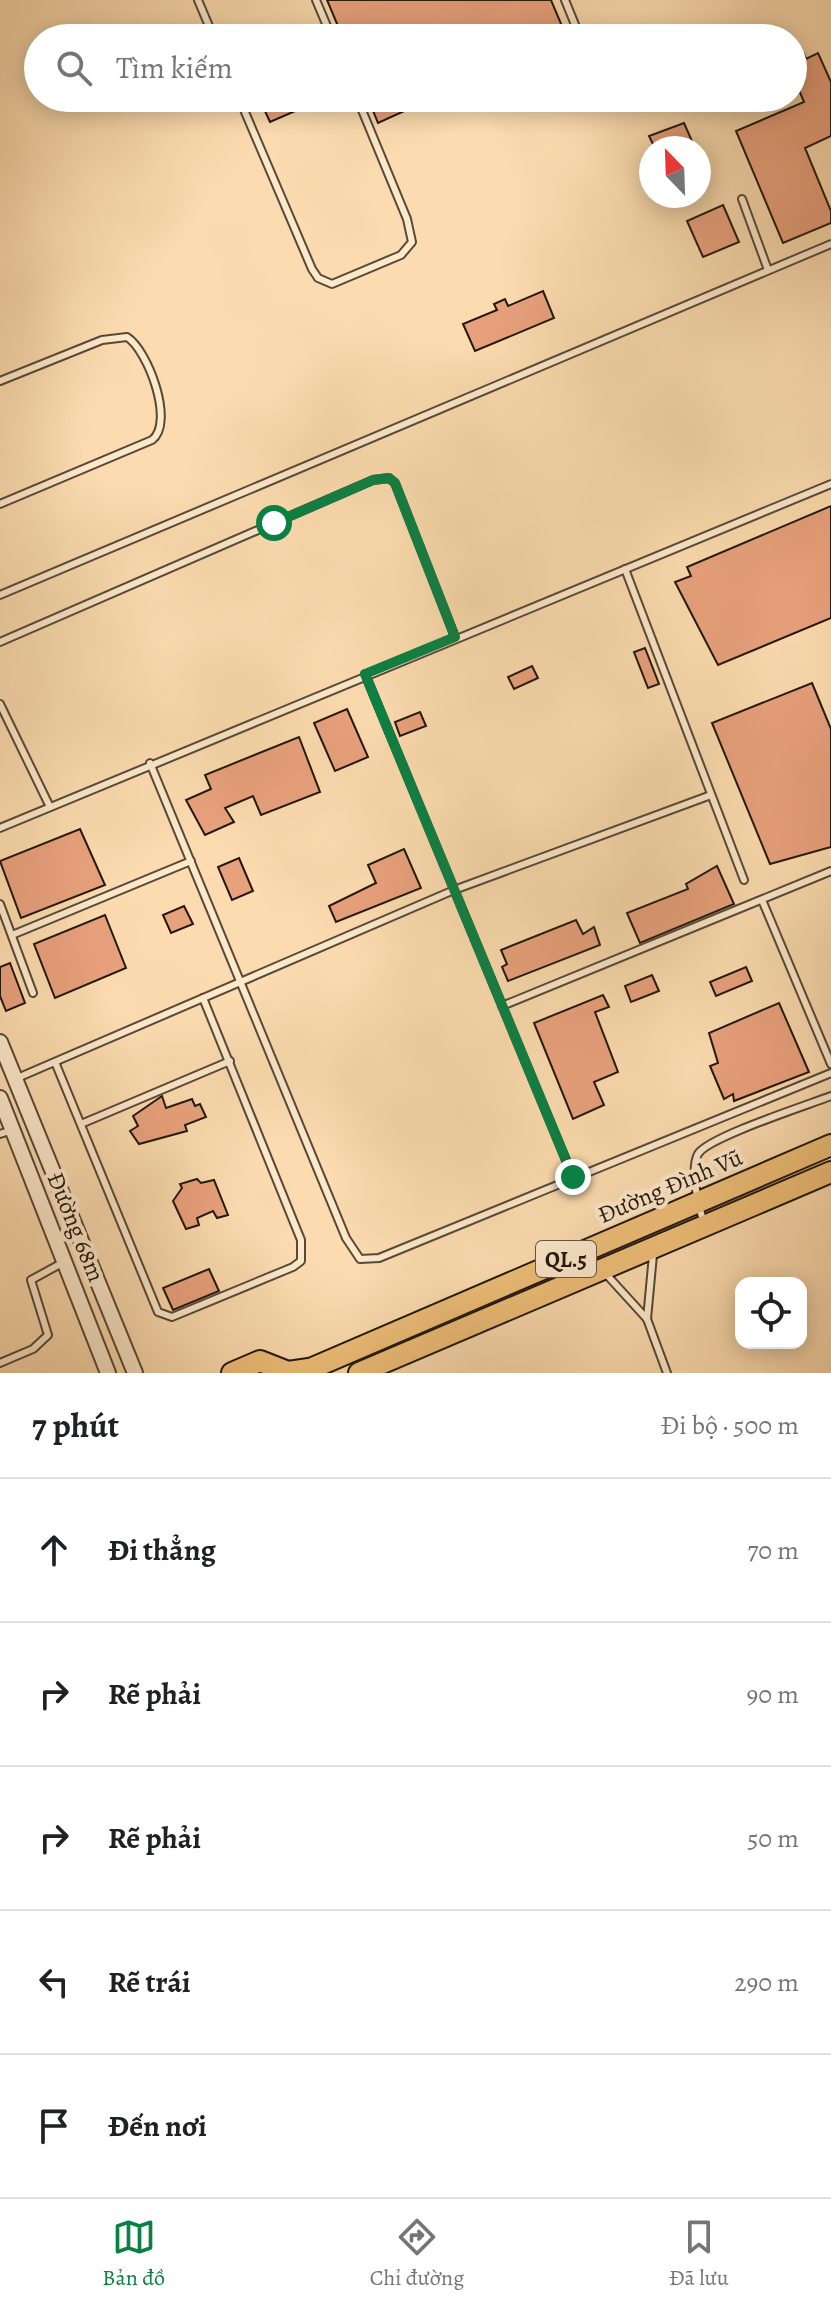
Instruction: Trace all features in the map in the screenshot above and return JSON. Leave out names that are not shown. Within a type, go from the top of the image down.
[{"type":"highway","name":"Đường Đình Vũ","points":[[232,1373],[260,1361],[288,1372],[305,1371],[831,1145]]},
{"type":"highway","name":"Đường Đình Vũ","points":[[359,1373],[831,1172]]},
{"type":"street","points":[[0,1042],[135,1373]]},
{"type":"street","name":"Đường 68m","points":[[0,1098],[6,1132],[67,1261],[108,1373]]},
{"type":"lane","points":[[198,0],[208,24]]},
{"type":"lane","points":[[316,0],[326,24]]},
{"type":"lane","points":[[565,0],[575,24]]},
{"type":"lane","points":[[245,112],[312,269],[318,278],[332,284],[401,255],[412,242],[407,219],[363,112]]},
{"type":"lane","points":[[742,199],[768,270]]},
{"type":"lane","points":[[0,595],[831,244]]},
{"type":"lane","points":[[0,381],[102,340],[127,337],[140,349],[159,397],[162,420],[161,431],[152,440],[0,504]]},
{"type":"lane","points":[[0,642],[373,480],[389,478],[395,483],[455,637]]},
{"type":"lane","points":[[0,828],[150,763],[831,484]]},
{"type":"lane","points":[[625,569],[744,880]]},
{"type":"lane","points":[[365,674],[573,1177]]},
{"type":"lane","points":[[0,704],[50,807]]},
{"type":"lane","points":[[150,763],[346,1238],[360,1259],[379,1258],[831,1073]]},
{"type":"lane","points":[[15,1079],[454,890],[711,795]]},
{"type":"lane","points":[[12,935],[191,861]]},
{"type":"lane","points":[[502,1006],[831,871]]},
{"type":"lane","points":[[762,900],[831,1064]]},
{"type":"lane","points":[[0,904],[33,993]]},
{"type":"lane","points":[[55,1062],[155,1305],[163,1316],[172,1317],[293,1267],[301,1261],[301,1240],[203,998]]},
{"type":"lane","points":[[81,1124],[230,1061]]},
{"type":"lane","points":[[705,1226],[696,1203],[696,1159],[701,1151],[731,1134],[831,1096]]},
{"type":"lane","points":[[655,1247],[649,1270],[647,1319],[667,1373]]},
{"type":"lane","points":[[0,1363],[44,1340],[46,1327],[31,1280],[40,1272],[67,1261]]},
{"type":"lane","points":[[600,1269],[647,1319]]},
{"type":"building","points":[[327,0],[551,0],[561,24],[337,24]]},
{"type":"building","points":[[818,53],[831,82],[831,136],[805,148],[831,211],[831,223],[783,243],[736,131],[781,112],[807,112],[807,58]]},
{"type":"building","points":[[265,112],[293,112],[270,122]]},
{"type":"building","points":[[374,112],[402,112],[378,123]]},
{"type":"building","points":[[684,123],[690,136],[649,136]]},
{"type":"building","points":[[723,205],[739,242],[703,257],[687,221]]},
{"type":"building","points":[[543,291],[554,318],[475,351],[463,324],[497,310],[494,304],[505,299],[508,306]]},
{"type":"building","points":[[831,506],[831,618],[718,665],[675,582],[691,576],[687,567]]},
{"type":"building","points":[[645,648],[659,684],[648,688],[634,652]]},
{"type":"building","points":[[532,666],[538,678],[514,689],[508,677]]},
{"type":"building","points":[[812,683],[831,729],[831,847],[770,864],[712,723]]},
{"type":"building","points":[[347,709],[368,757],[335,771],[314,723]]},
{"type":"building","points":[[420,712],[426,726],[400,736],[395,722]]},
{"type":"building","points":[[299,737],[320,792],[261,815],[253,796],[225,808],[234,822],[205,835],[186,800],[211,789],[205,775]]},
{"type":"building","points":[[80,829],[105,885],[21,918],[0,861]]},
{"type":"building","points":[[404,849],[421,888],[336,922],[329,906],[376,883],[368,865]]},
{"type":"building","points":[[239,858],[253,891],[232,900],[218,867]]},
{"type":"building","points":[[717,866],[734,904],[640,943],[627,913],[688,889],[686,884]]},
{"type":"building","points":[[184,906],[193,924],[171,933],[163,915]]},
{"type":"building","points":[[105,915],[126,968],[55,998],[34,944]]},
{"type":"building","points":[[576,920],[583,934],[594,927],[600,945],[508,981],[502,967],[507,964],[501,950]]},
{"type":"building","points":[[10,963],[25,1003],[6,1011],[0,996],[0,967]]},
{"type":"building","points":[[746,967],[752,981],[716,996],[710,982]]},
{"type":"building","points":[[652,975],[659,991],[631,1002],[625,986]]},
{"type":"building","points":[[603,995],[609,1007],[595,1012],[618,1072],[594,1082],[604,1105],[573,1119],[534,1023]]},
{"type":"building","points":[[779,1003],[809,1072],[734,1101],[733,1094],[724,1099],[710,1066],[718,1063],[709,1033]]},
{"type":"building","points":[[162,1096],[166,1108],[192,1099],[195,1106],[200,1104],[206,1117],[185,1125],[187,1131],[139,1144],[130,1131],[138,1126],[133,1116]]},
{"type":"building","points":[[197,1179],[201,1183],[214,1180],[228,1215],[217,1218],[213,1211],[197,1218],[199,1225],[186,1229],[173,1201],[182,1188],[180,1184]]},
{"type":"building","points":[[209,1269],[219,1291],[173,1310],[163,1288]]},
{"type":"route","points":[[274,523],[373,480],[389,478],[395,483],[455,637],[365,674],[573,1177]]}]
